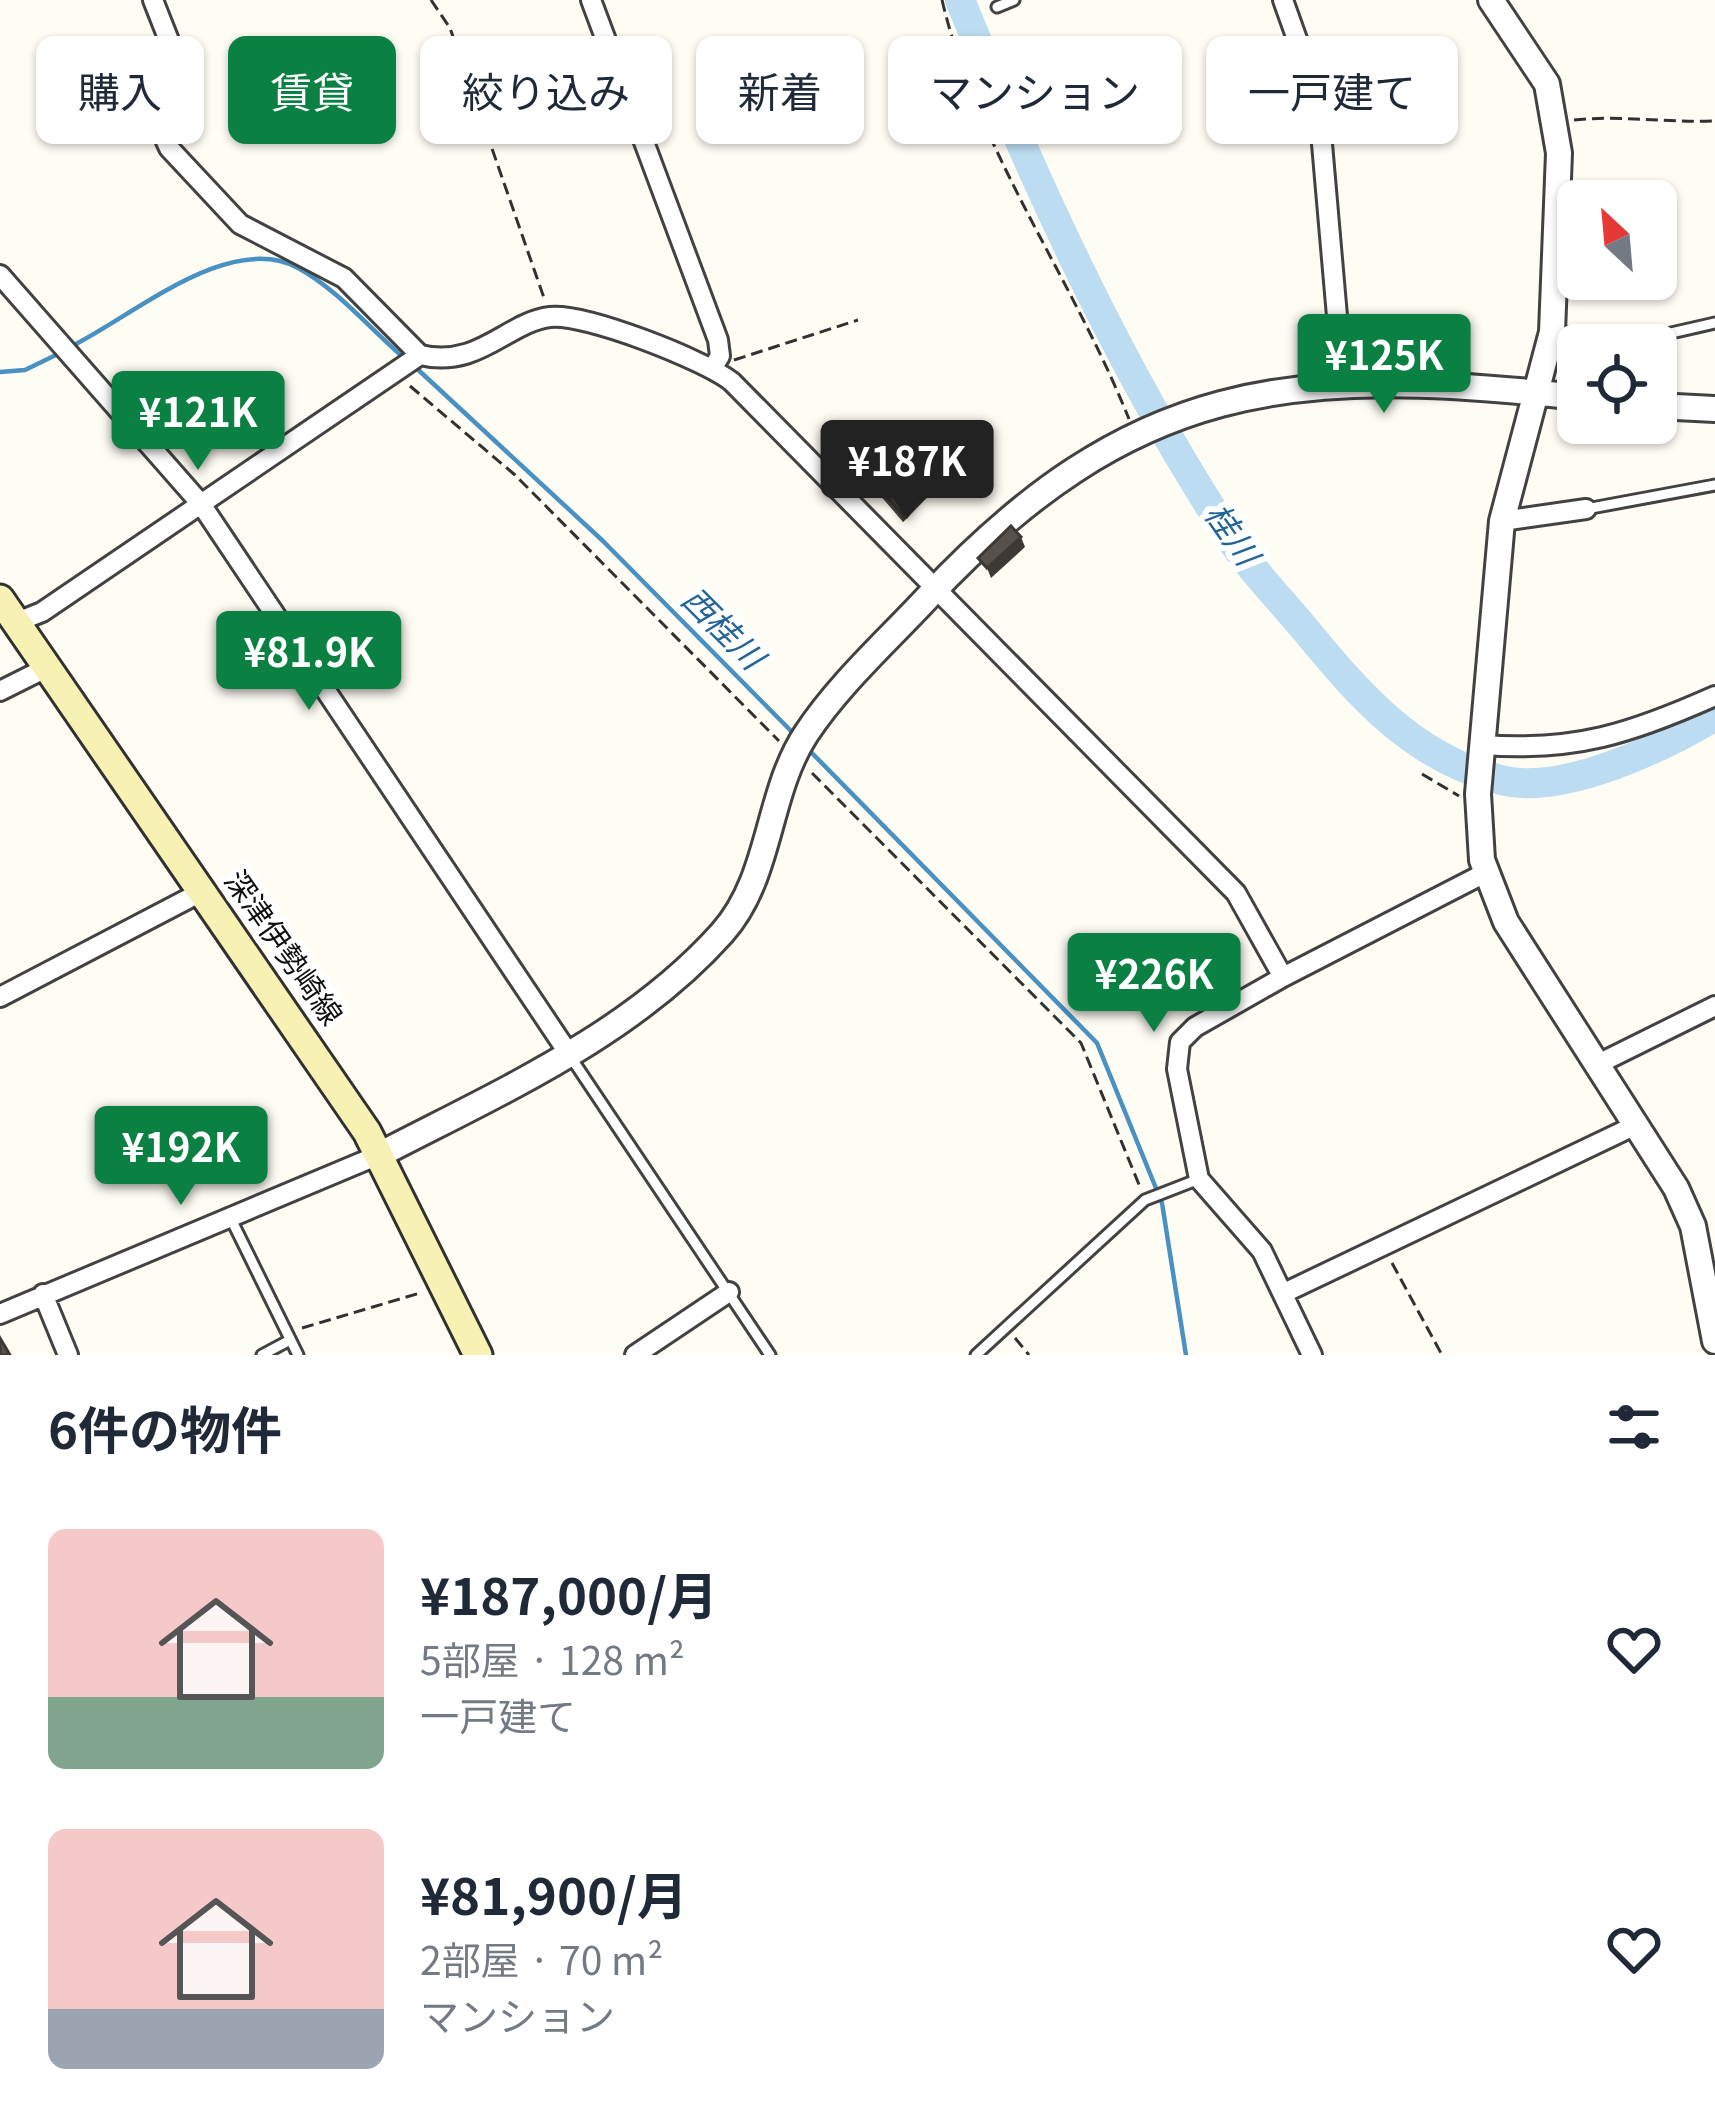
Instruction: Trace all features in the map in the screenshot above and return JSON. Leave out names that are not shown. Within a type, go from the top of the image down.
[{"type":"main road","name":"深津伊勢崎線","points":[[0,599],[381,1154],[470,1352]]},
{"type":"street","points":[[153,0],[183,76],[158,124],[169,148],[240,224],[344,278],[408,363]]},
{"type":"street","points":[[591,0],[718,340],[720,356],[713,367]]},
{"type":"street","points":[[1283,0],[1318,98],[1343,385]]},
{"type":"street","points":[[1491,0],[1547,84],[1559,153],[1552,332],[1502,521],[1478,797],[1485,873],[1506,922],[1638,1124],[1693,1226],[1715,1341]]},
{"type":"street","points":[[0,275],[201,504],[569,1054]]},
{"type":"street","points":[[17,622],[42,612],[408,363],[479,350],[550,317],[602,328],[713,367],[1236,893],[1283,977]]},
{"type":"street","points":[[0,1314],[381,1154],[569,1054],[668,984],[736,916],[755,878],[798,746],[934,590],[1046,487],[1139,430],[1188,412],[1272,392],[1343,385],[1557,395]]},
{"type":"street","points":[[1677,407],[1715,409]]},
{"type":"street","points":[[1502,521],[1586,509]]},
{"type":"street","points":[[0,691],[48,667]]},
{"type":"street","points":[[1483,748],[1545,747],[1616,737],[1715,696]]},
{"type":"street","points":[[1312,1355],[1262,1251],[1211,1200],[1198,1179],[1177,1069],[1180,1042],[1195,1027],[1283,977],[1485,873]]},
{"type":"street","points":[[0,997],[203,891]]},
{"type":"street","points":[[1600,1063],[1715,1006]]},
{"type":"street","points":[[1284,1292],[1638,1124]]},
{"type":"street","points":[[635,1355],[728,1292]]},
{"type":"street","points":[[44,1294],[68,1355]]},
{"type":"lane","points":[[998,7],[1014,0]]},
{"type":"lane","points":[[1552,332],[1658,336],[1715,323]]},
{"type":"lane","points":[[1586,509],[1715,485]]},
{"type":"lane","points":[[569,1054],[770,1355]]},
{"type":"lane","points":[[976,1355],[1148,1198],[1198,1179]]},
{"type":"lane","points":[[230,1216],[298,1355]]},
{"type":"lane","points":[[262,1355],[288,1336]]},
{"type":"path","points":[[431,0],[450,28],[550,317]]},
{"type":"path","points":[[942,0],[989,138],[1028,222],[1139,430]]},
{"type":"path","points":[[1554,122],[1619,115],[1654,124],[1715,121]]},
{"type":"path","points":[[713,367],[858,320]]},
{"type":"path","points":[[408,363],[515,475],[798,746],[1081,1043],[1148,1198]]},
{"type":"path","points":[[1422,774],[1461,797],[1478,797]]},
{"type":"path","points":[[1382,1246],[1442,1355]]},
{"type":"path","points":[[288,1336],[444,1286]]},
{"type":"path","points":[[1006,1328],[1028,1355]]},
{"type":"building","points":[[926,445],[945,465],[900,512],[869,477],[880,466],[892,478]]},
{"type":"building","points":[[1011,526],[1021,537],[987,568],[978,558]]},
{"type":"waterway","name":"桂川","points":[[960,0],[1082,274],[1151,407],[1246,560],[1367,700],[1441,756],[1501,780],[1526,783],[1612,766],[1715,716]]},
{"type":"waterway","points":[[72,346],[213,268],[271,259],[298,268],[326,287],[404,358]]},
{"type":"waterway","name":"西桂川","points":[[0,372],[25,370],[62,352]]},
{"type":"waterway","name":"西桂川","points":[[413,365],[603,541],[797,737]]},
{"type":"waterway","name":"西桂川","points":[[809,750],[1097,1043],[1162,1203],[1186,1355]]}]
